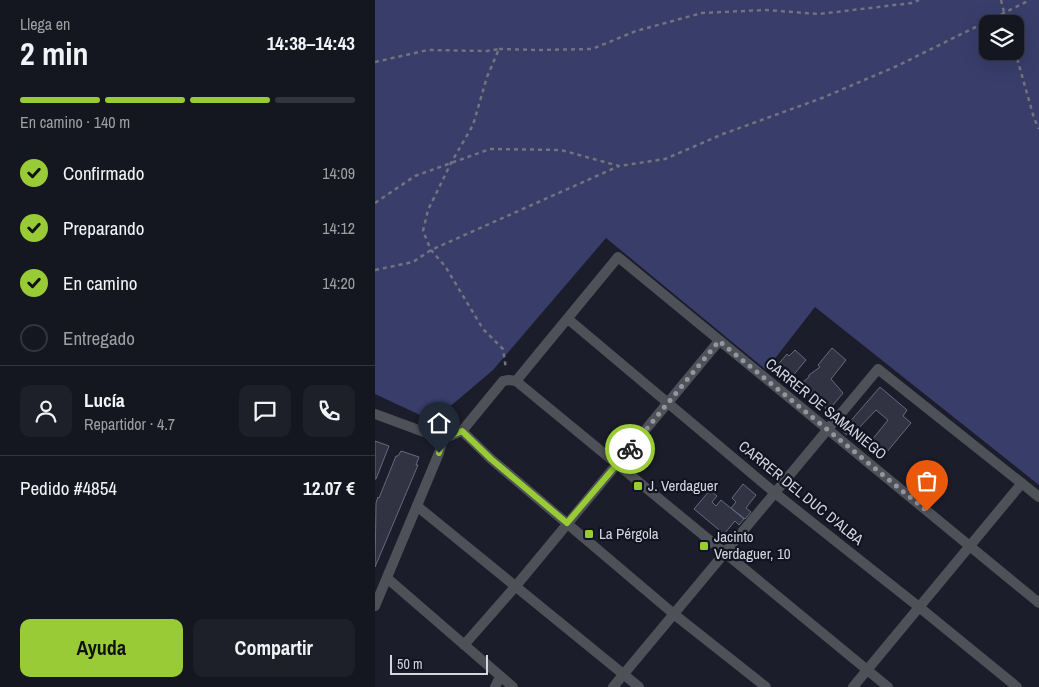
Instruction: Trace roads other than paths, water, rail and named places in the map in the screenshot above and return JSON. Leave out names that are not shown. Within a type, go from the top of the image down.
[{"type":"street","name":"CARRER DE SAMANIEGO","points":[[568,319],[618,256],[1039,604]]},
{"type":"street","points":[[375,414],[443,439],[462,431],[503,381],[513,380],[568,319]]},
{"type":"street","name":"CARRER DEL DUC D'ALBA","points":[[568,319],[775,493],[1017,687]]},
{"type":"street","points":[[464,645],[515,587],[719,341]]},
{"type":"street","points":[[613,687],[726,554],[878,369],[1039,497]]},
{"type":"street","points":[[513,380],[618,464],[888,687]]},
{"type":"street","points":[[462,431],[491,459],[675,615],[766,687]]},
{"type":"street","points":[[375,606],[439,453],[443,439]]},
{"type":"street","points":[[853,687],[1022,483]]},
{"type":"street","points":[[417,506],[639,687]]},
{"type":"street","points":[[387,578],[513,687]]},
{"type":"street","points":[[495,687],[500,677]]},
{"type":"place","name":"J. Verdaguer","points":[[638,486]]},
{"type":"place","name":"La Pérgola","points":[[589,534]]},
{"type":"place","name":"Jacinto Verdaguer, 10","points":[[704,546]]}]
